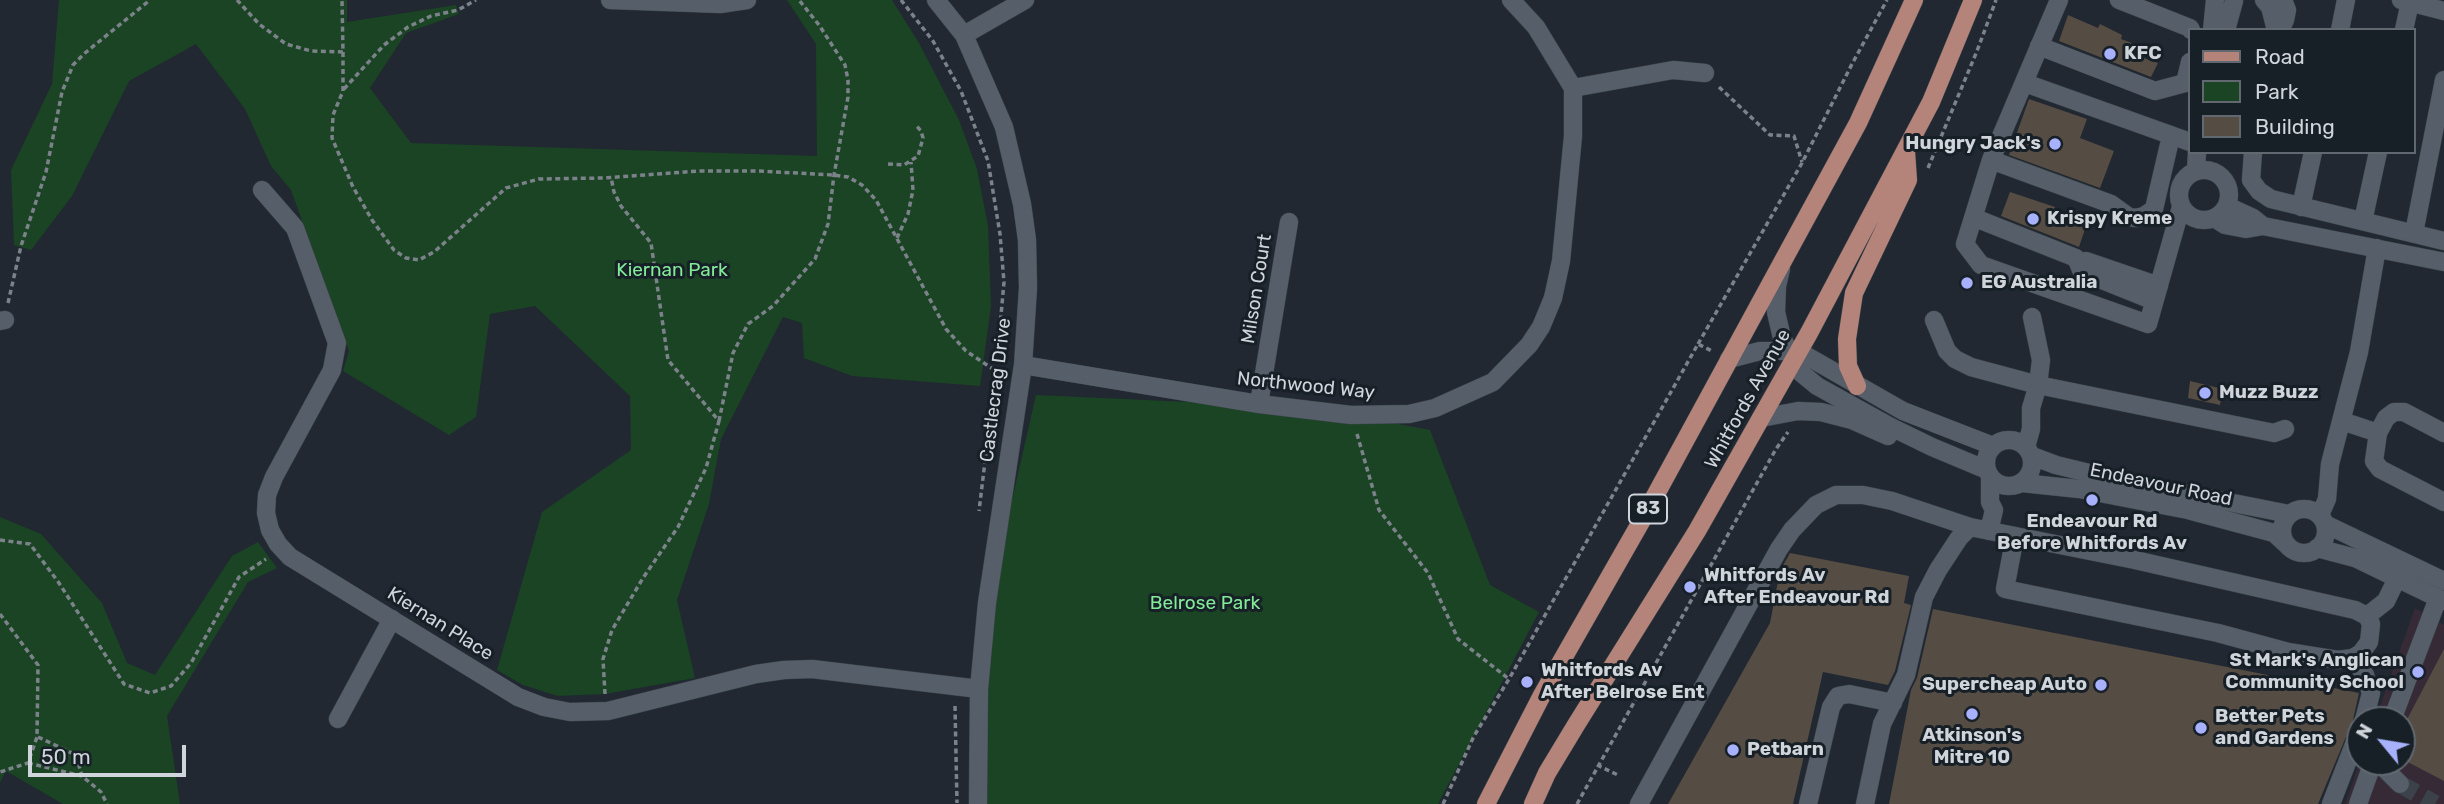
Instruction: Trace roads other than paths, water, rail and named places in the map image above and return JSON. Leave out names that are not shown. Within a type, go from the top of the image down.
[{"type":"main road","name":"Whitfords Avenue","points":[[1486,804],[1541,697],[1642,520],[1858,123],[1914,0]]},
{"type":"main road","name":"Whitfords Avenue","points":[[1533,804],[1547,773],[1697,531],[1761,418],[1793,354],[1931,102],[1973,0]]},
{"type":"main road","points":[[1857,386],[1848,366],[1847,339],[1854,293],[1908,180],[1906,151]]},
{"type":"street","points":[[610,0],[720,4],[747,0]]},
{"type":"street","name":"Castlecrag Drive","points":[[936,0],[964,35],[1004,127],[1022,204],[1028,288],[1023,365],[987,603],[979,689],[978,804]]},
{"type":"street","points":[[964,35],[1026,0]]},
{"type":"street","points":[[1511,0],[1536,27],[1573,88],[1673,70],[1705,73]]},
{"type":"street","points":[[2059,0],[1991,160],[1965,244],[1980,265],[2148,324],[2182,215],[2178,193],[2184,179],[2204,171],[2219,174],[2227,185],[2229,199],[2220,212]]},
{"type":"street","points":[[2119,0],[2190,28]]},
{"type":"street","points":[[2212,28],[2215,0]]},
{"type":"street","points":[[2226,28],[2232,0]]},
{"type":"street","points":[[2264,0],[2270,7],[2277,28]]},
{"type":"street","points":[[2279,28],[2287,10],[2283,0]]},
{"type":"street","points":[[2340,28],[2346,0]]},
{"type":"street","points":[[2404,28],[2405,1],[2444,10]]},
{"type":"street","points":[[2039,46],[2155,91],[2185,83],[2188,70]]},
{"type":"street","points":[[2414,233],[2444,80]]},
{"type":"street","points":[[2025,82],[2188,141]]},
{"type":"street","name":"Northwood Way","points":[[1023,365],[1259,404],[1351,415],[1409,414],[1435,408],[1493,382],[1529,345],[1541,327],[1553,298],[1561,261],[1573,135],[1573,88]]},
{"type":"street","points":[[1991,160],[2111,204],[2129,217],[2136,218],[2154,209],[2171,136]]},
{"type":"street","points":[[2198,154],[2204,171]]},
{"type":"street","points":[[2204,171],[2210,154]]},
{"type":"street","points":[[2253,154],[2251,180],[2259,191],[2271,199],[2444,240]]},
{"type":"street","points":[[2301,207],[2313,154]]},
{"type":"street","points":[[2363,221],[2378,154]]},
{"type":"street","name":"Kiernan Place","points":[[262,190],[295,228],[337,343],[332,370],[267,495],[266,513],[270,530],[290,557],[519,697],[544,707],[570,712],[608,711],[755,674],[784,670],[812,669],[979,689]]},
{"type":"street","points":[[2182,215],[2200,220],[2220,212],[2253,218],[2263,226],[2444,262]]},
{"type":"street","points":[[1975,218],[2157,293]]},
{"type":"street","name":"Milson Court","points":[[1259,404],[1289,222]]},
{"type":"street","points":[[2377,248],[2359,352],[2330,464],[2310,516],[2282,529],[2287,545],[2301,553],[2317,548],[2354,558],[2397,579],[2442,593],[2398,706]]},
{"type":"street","name":"Endeavour Road","points":[[1784,256],[1777,286],[1776,312],[1782,338],[1793,354],[1800,372],[1817,386],[1922,442],[1959,457],[2001,479],[2079,489],[2188,510],[2274,533],[2287,545]]},
{"type":"street","points":[[1989,531],[1994,510],[1990,502],[2001,479],[2031,471],[2025,448],[2023,415],[2031,408],[2038,385],[2040,360],[2032,317]]},
{"type":"street","points":[[1934,320],[1947,351],[1955,359],[1972,367],[2038,385],[2274,433],[2285,429]]},
{"type":"street","points":[[1729,359],[1760,351],[1793,354],[1903,411],[1993,446]]},
{"type":"street","points":[[1761,418],[1798,411],[1821,412],[1852,421],[1947,462],[1959,457]]},
{"type":"street","points":[[2444,433],[2404,412],[2395,412],[2386,418],[2378,433],[2374,461],[2380,469],[2444,502]]},
{"type":"street","points":[[2342,421],[2378,433]]},
{"type":"street","points":[[2001,479],[1987,457],[1993,446],[2000,442],[2025,448]]},
{"type":"street","name":"Endeavour Road","points":[[2025,448],[2056,465],[2122,481],[2310,516],[2405,562],[2442,593]]},
{"type":"street","points":[[1639,804],[1779,549],[1792,530],[1816,505],[1836,495],[1863,495],[1892,501],[1970,527],[2307,597],[2355,610],[2367,616],[2371,624],[2369,642],[2361,653],[2353,658],[2338,660],[2288,652],[2218,633],[2005,589],[2015,537]]},
{"type":"street","points":[[2310,516],[2325,536],[2317,548]]},
{"type":"street","points":[[1865,804],[1882,724],[1906,675],[1924,597],[1952,548],[1970,527]]},
{"type":"street","points":[[2367,616],[2386,601],[2405,562]]},
{"type":"street","points":[[338,719],[392,619]]},
{"type":"street","points":[[2353,658],[2365,675],[2371,693],[2368,706]]},
{"type":"street","points":[[1808,804],[1831,707],[1838,696],[1849,694],[1893,703]]},
{"type":"street","points":[[2330,804],[2346,764]]},
{"type":"street","points":[[2358,804],[2368,776]]},
{"type":"street","points":[[2392,776],[2400,785]]},
{"type":"tunnel","points":[[2400,784],[2435,804]]},
{"type":"place","name":"KFC","points":[[2110,54]]},
{"type":"place","name":"Hungry Jack's","points":[[2055,144]]},
{"type":"place","name":"Krispy Kreme","points":[[2033,219]]},
{"type":"place","name":"EG Australia","points":[[1967,283]]},
{"type":"place","name":"Muzz Buzz","points":[[2205,393]]},
{"type":"place","name":"Endeavour Rd Before Whitfords Av","points":[[2092,500]]},
{"type":"place","name":"Whitfords Av After Endeavour Rd","points":[[1690,587]]},
{"type":"place","name":"St Mark's Anglican Community School","points":[[2418,672]]},
{"type":"place","name":"Whitfords Av After Belrose Ent","points":[[1527,682]]},
{"type":"place","name":"Supercheap Auto","points":[[2101,685]]},
{"type":"place","name":"Atkinson's Mitre 10","points":[[1972,714]]},
{"type":"place","name":"Better Pets and Gardens","points":[[2201,728]]},
{"type":"place","name":"Petbarn","points":[[1733,750]]},
{"type":"park label","name":"Kiernan Park","points":[[672,271]]},
{"type":"park label","name":"Belrose Park","points":[[1205,604]]}]
